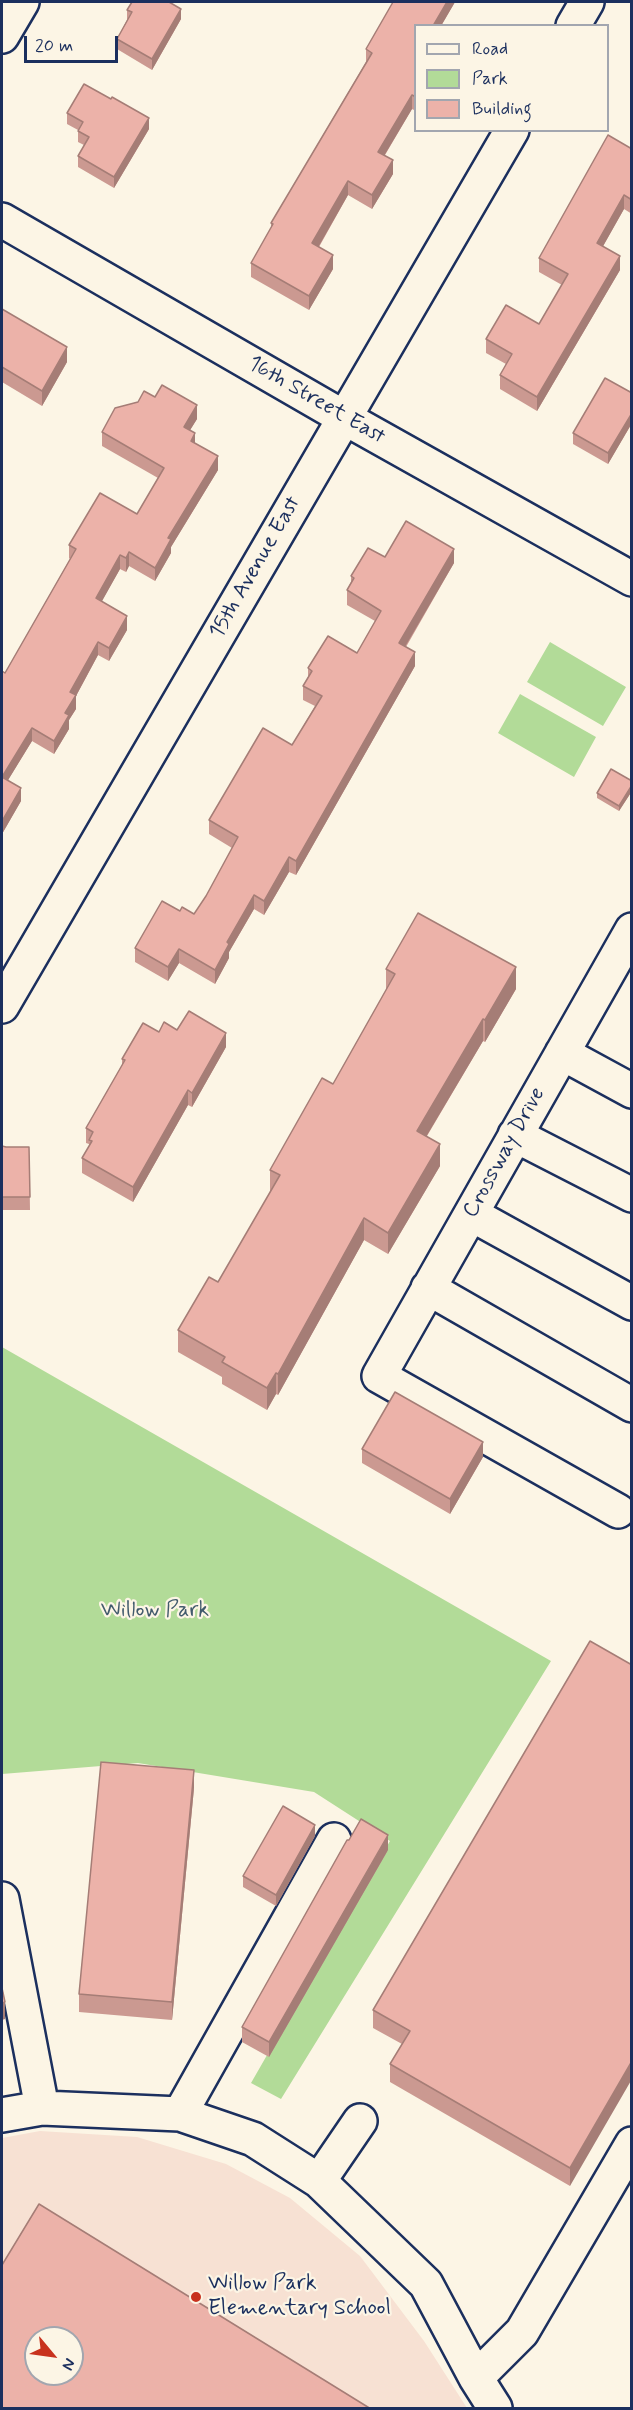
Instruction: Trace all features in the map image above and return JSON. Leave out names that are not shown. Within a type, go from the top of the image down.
[{"type":"street","points":[[2,36],[22,2]]},
{"type":"street","points":[[574,24],[587,2]]},
{"type":"street","name":"15th Avenue East","points":[[2,1006],[511,132]]},
{"type":"street","name":"16th Street East","points":[[2,220],[343,417],[632,579]]},
{"type":"street","name":"Crossway Drive","points":[[627,1506],[379,1376],[632,930]]},
{"type":"street","points":[[562,1053],[632,1091]]},
{"type":"street","points":[[515,1135],[632,1195]]},
{"type":"street","points":[[471,1214],[632,1303]]},
{"type":"street","points":[[428,1288],[632,1405]]},
{"type":"street","points":[[180,2114],[334,1840]]},
{"type":"street","points":[[2,1899],[42,2108]]},
{"type":"street","points":[[2,2115],[42,2108],[180,2114],[253,2139],[319,2181],[426,2284],[495,2409]]},
{"type":"street","points":[[319,2181],[360,2121]]},
{"type":"street","points":[[476,2378],[522,2332],[632,2144]]},
{"type":"shaded area","name":"Willow Park Elementary School","points":[[40,2131],[137,2137],[226,2164],[290,2198],[360,2256],[424,2341],[467,2408],[2,2408],[2,2138]]},
{"type":"green space","points":[[550,642],[626,687],[603,726],[527,682]]},
{"type":"green space","points":[[520,694],[596,737],[574,777],[498,733]]},
{"type":"green space","name":"Willow Park","points":[[2,1347],[551,1661],[281,2099],[251,2083],[390,1841],[314,1792],[138,1763],[2,1774]]},
{"type":"building","points":[[132,2],[169,2],[181,9],[152,59],[117,39],[132,12],[127,10]]},
{"type":"building","points":[[393,2],[447,2],[434,24],[414,24],[414,96],[412,95],[378,152],[393,160],[372,195],[348,181],[312,243],[333,255],[309,296],[251,263],[273,224],[271,223],[372,53],[366,49]]},
{"type":"building","points":[[84,84],[149,118],[114,177],[78,156],[89,137],[78,131],[83,122],[67,113]]},
{"type":"building","points":[[608,135],[632,149],[632,200],[624,195],[597,243],[620,256],[537,397],[500,375],[512,354],[486,339],[506,305],[539,324],[568,274],[539,258]]},
{"type":"building","points":[[2,309],[67,347],[42,391],[2,367]]},
{"type":"building","points":[[605,378],[632,393],[632,413],[608,453],[573,433]]},
{"type":"building","points":[[162,385],[197,405],[184,427],[195,433],[191,441],[218,456],[168,538],[171,539],[155,568],[129,552],[126,558],[120,555],[96,598],[127,616],[109,648],[98,642],[70,692],[76,695],[65,713],[69,715],[54,741],[32,728],[2,777],[2,671],[5,673],[76,549],[69,545],[100,493],[137,514],[164,468],[102,432],[115,408],[138,402],[144,391],[155,397]]},
{"type":"building","points":[[406,521],[454,549],[399,643],[415,652],[296,861],[289,857],[264,901],[254,895],[227,942],[229,944],[215,970],[179,949],[168,967],[135,948],[162,901],[180,911],[182,907],[194,914],[206,896],[238,837],[209,820],[263,728],[292,745],[322,696],[303,686],[312,671],[308,668],[328,636],[357,653],[381,611],[347,590],[354,578],[351,576],[368,548],[385,557]]},
{"type":"building","points":[[611,769],[632,781],[632,785],[619,806],[597,793]]},
{"type":"building","points":[[2,777],[21,788],[2,821]]},
{"type":"building","points":[[418,913],[516,967],[417,1131],[440,1144],[388,1233],[364,1218],[278,1374],[276,1373],[267,1388],[222,1362],[225,1357],[178,1330],[209,1277],[218,1282],[280,1175],[270,1170],[322,1078],[333,1084],[395,974],[386,969]]},
{"type":"building","points":[[189,1011],[226,1033],[192,1093],[188,1090],[133,1187],[82,1158],[92,1141],[89,1140],[93,1132],[86,1128],[125,1060],[122,1059],[143,1023],[159,1032],[164,1022],[177,1030]]},
{"type":"building","points":[[2,1146],[29,1147],[30,1197],[2,1197]]},
{"type":"building","points":[[395,1392],[483,1442],[450,1499],[362,1449]]},
{"type":"building","points":[[590,1641],[632,1665],[632,2061],[570,2168],[390,2064],[410,2031],[373,2010]]},
{"type":"building","points":[[101,1762],[194,1770],[172,2002],[79,1994]]},
{"type":"building","points":[[283,1806],[315,1825],[276,1895],[243,1876]]},
{"type":"building","points":[[361,1819],[388,1835],[269,2042],[242,2027]]},
{"type":"building","points":[[39,2204],[371,2409],[2,2409],[2,2265]]},
{"type":"place","name":"Willow Park Elementary School","points":[[196,2297]]}]
